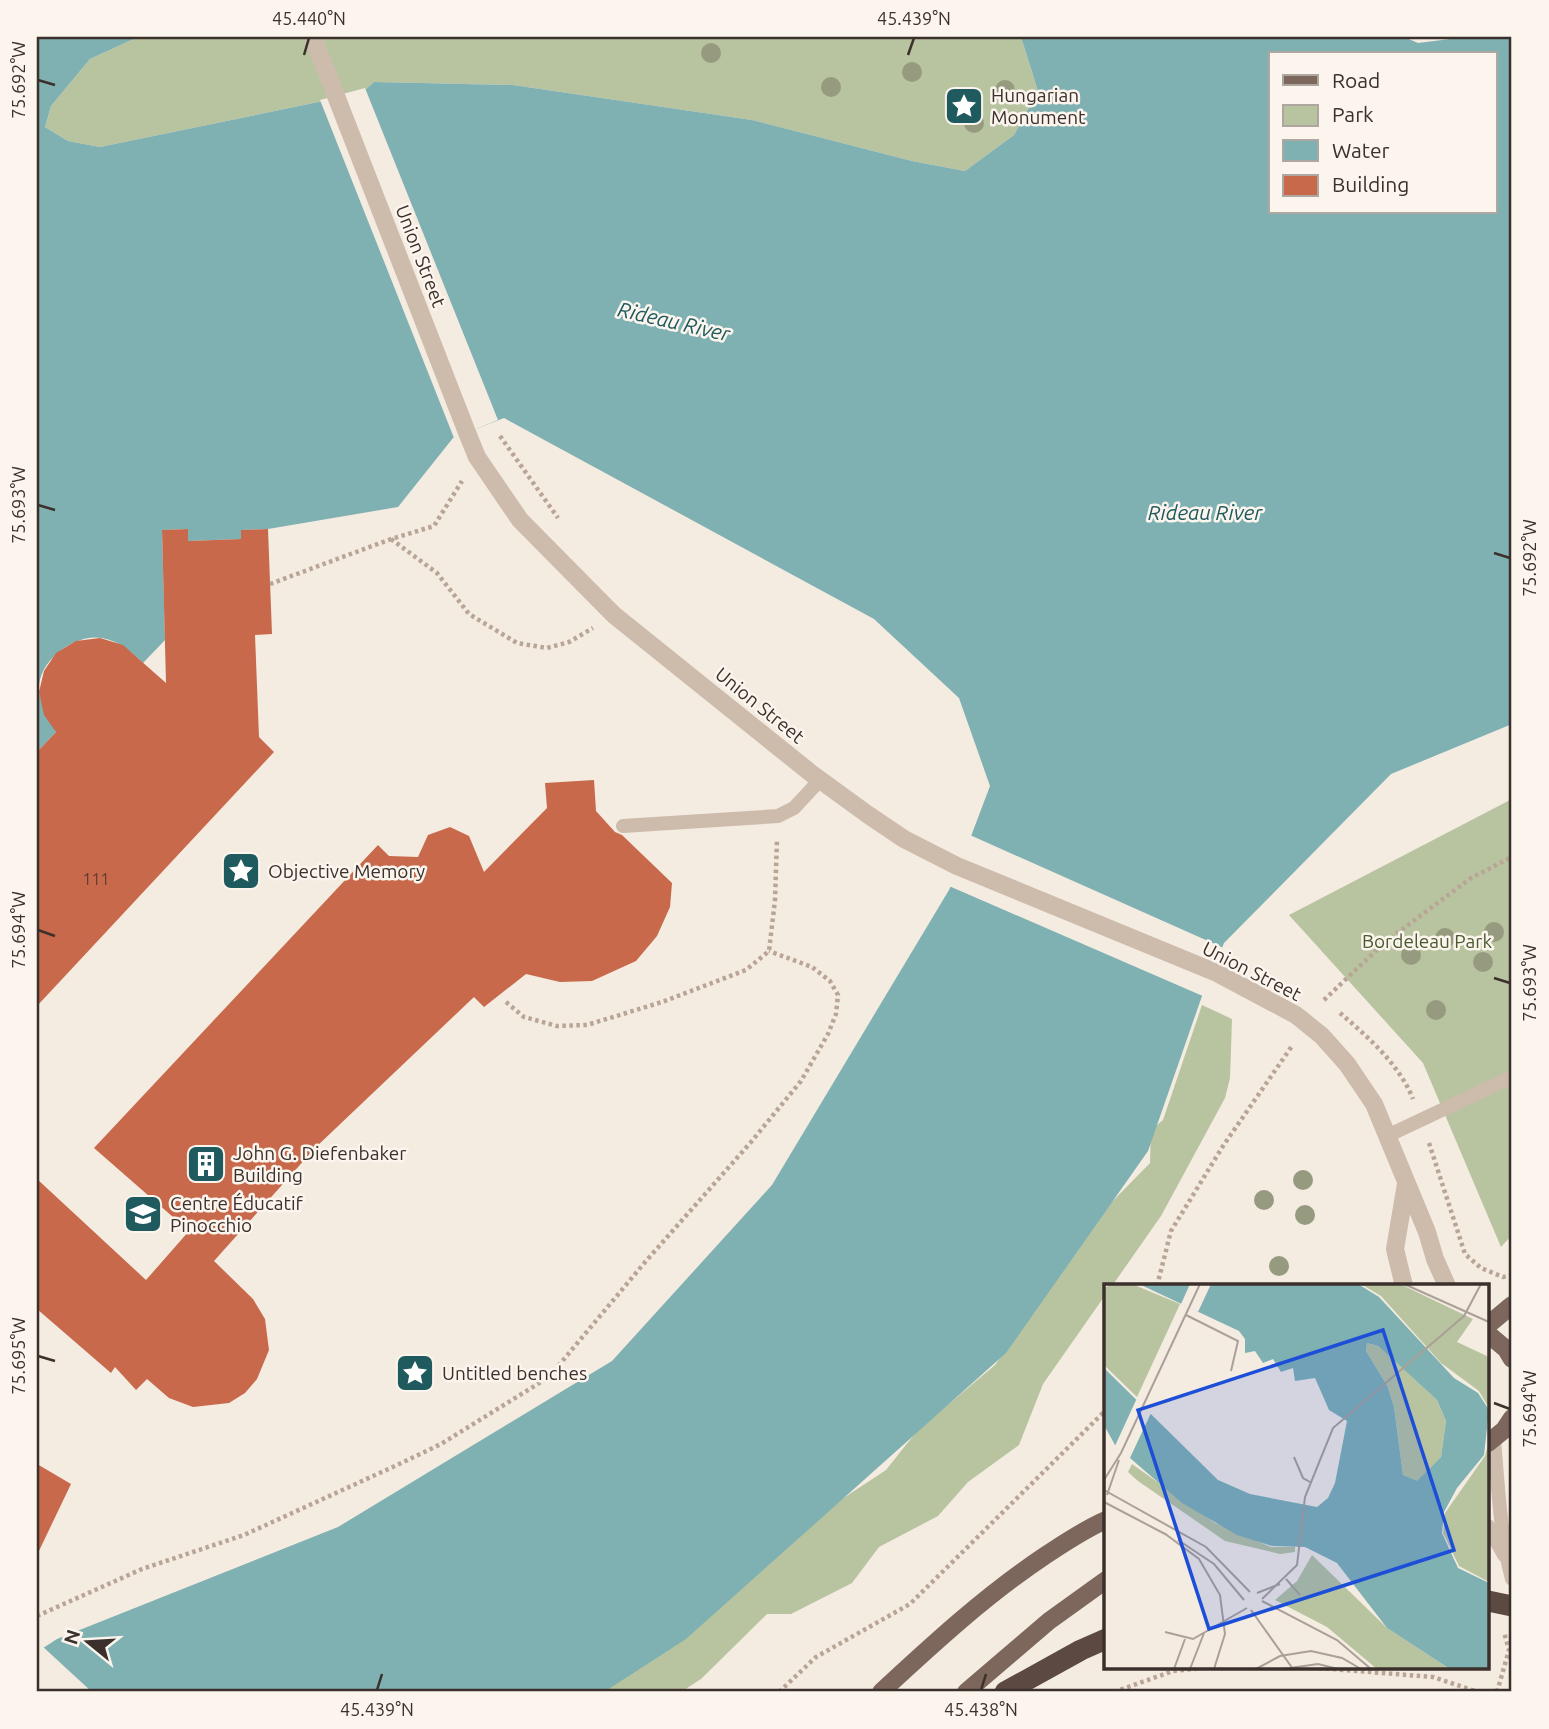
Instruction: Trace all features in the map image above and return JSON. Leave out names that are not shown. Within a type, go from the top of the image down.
[{"type":"highway","points":[[1490,1601],[1512,1606]]},
{"type":"highway","points":[[1005,1692],[1104,1640]]},
{"type":"main road","points":[[1490,1323],[1512,1305]]},
{"type":"main road","points":[[1490,1336],[1506,1349],[1512,1359]]},
{"type":"main road","points":[[1491,1441],[1512,1419]]},
{"type":"main road","points":[[881,1692],[968,1613],[1013,1577],[1087,1528],[1104,1521]]},
{"type":"main road","points":[[966,1692],[1049,1620],[1104,1581]]},
{"type":"street","name":"Union Street","points":[[313,37],[477,457],[520,520],[614,615],[821,780],[904,839],[957,866],[1217,973],[1296,1015],[1322,1036],[1347,1065],[1374,1104],[1389,1135],[1446,1284]]},
{"type":"street","name":"Union Street","points":[[1404,1284],[1395,1249],[1406,1184]]},
{"type":"lane","points":[[622,826],[778,816],[794,808],[821,780]]},
{"type":"lane","points":[[1389,1135],[1512,1077]]},
{"type":"lane","points":[[1491,1441],[1512,1579]]},
{"type":"lane","points":[[1490,1529],[1507,1559]]},
{"type":"path","points":[[498,431],[561,522]]},
{"type":"path","points":[[270,584],[434,526],[477,457]]},
{"type":"path","points":[[391,539],[437,573],[469,614],[517,643],[547,648],[569,642],[614,615]]},
{"type":"path","points":[[506,1002],[524,1017],[557,1026],[587,1025],[662,1002],[746,970],[769,951],[775,900],[778,816]]},
{"type":"path","points":[[1324,1000],[1384,943],[1471,878],[1512,857]]},
{"type":"path","points":[[37,1616],[142,1569],[244,1535],[395,1466],[440,1444],[549,1377],[801,1081],[828,1034],[836,1014],[838,995],[830,981],[812,967],[769,951]]},
{"type":"path","points":[[1158,1284],[1171,1231],[1223,1146],[1293,1045]]},
{"type":"path","points":[[779,1692],[816,1657],[911,1604],[1104,1412]]},
{"type":"path","points":[[1497,1692],[1509,1650],[1502,1627]]},
{"type":"path","points":[[1114,1692],[1173,1671],[1183,1670]]},
{"type":"path","points":[[1344,1670],[1433,1677],[1478,1692]]},
{"type":"green space","points":[[138,37],[1021,37],[1038,91],[1014,135],[965,171],[912,161],[752,120],[513,85],[374,82],[364,91],[338,98],[100,147],[68,141],[45,127],[51,106],[90,59]]},
{"type":"green space","name":"Bordeleau Park","points":[[1512,799],[1512,1235],[1501,1247],[1423,1063],[1289,915]]},
{"type":"green space","points":[[1202,1005],[1232,1019],[1230,1078],[1225,1098],[1161,1216],[1113,1284],[1104,1284],[1104,1297],[1043,1384],[1019,1445],[968,1482],[938,1516],[879,1547],[852,1583],[791,1614],[767,1614],[701,1679],[681,1692],[576,1692],[751,1559],[886,1470],[917,1431],[995,1365],[1105,1209],[1150,1163],[1151,1130],[1163,1120]]},
{"type":"water","name":"Rideau River","points":[[37,37],[138,37],[90,59],[51,106],[45,127],[68,141],[100,147],[338,98],[364,91],[374,82],[513,85],[752,120],[912,161],[965,171],[1014,135],[1038,91],[1021,37],[1404,37],[1418,43],[1466,37],[1512,37],[1512,724],[1391,774],[1224,943],[1202,996],[1148,1151],[1006,1353],[686,1639],[604,1692],[37,1692],[37,1652],[57,1639],[338,1527],[612,1361],[772,1185],[949,890],[990,786],[959,698],[874,619],[504,418],[453,438],[398,507],[268,529],[241,530],[241,539],[188,541],[188,529],[162,530],[165,640],[143,663],[119,644],[102,638],[80,640],[59,652],[44,670],[39,692],[56,732],[37,752]]},
{"type":"pier","points":[[365,88],[498,420],[454,438],[320,100]]},
{"type":"pier","points":[[970,835],[1226,949],[1205,997],[949,886]]},
{"type":"pier","points":[[41,1645],[92,1692],[37,1692],[37,1648]]},
{"type":"building","points":[[188,529],[188,541],[241,539],[241,530],[268,529],[272,634],[255,635],[259,737],[274,752],[37,1006],[37,752],[56,732],[44,715],[39,692],[44,671],[56,653],[76,641],[100,638],[123,645],[166,683],[162,530]]},
{"type":"building","name":"John G. Diefenbaker Building","points":[[594,780],[596,811],[615,832],[622,835],[672,883],[670,907],[657,936],[636,961],[592,981],[560,982],[526,974],[484,1007],[474,997],[316,1147],[214,1261],[253,1299],[265,1319],[269,1350],[257,1379],[245,1393],[229,1403],[193,1407],[169,1398],[147,1379],[136,1390],[115,1367],[111,1373],[37,1309],[37,1179],[146,1280],[189,1231],[94,1148],[378,845],[389,856],[418,857],[428,835],[450,827],[469,836],[484,872],[547,808],[545,783]]},
{"type":"building","points":[[37,1464],[71,1484],[37,1555]]},
{"type":"place","name":"Hungarian Monument","points":[[964,106]]},
{"type":"place","name":"Objective Memory","points":[[241,871]]},
{"type":"place","name":"John G. Diefenbaker Building","points":[[206,1164]]},
{"type":"place","name":"Centre Éducatif Pinocchio","points":[[143,1214]]},
{"type":"place","name":"Untitled benches","points":[[415,1373]]}]
